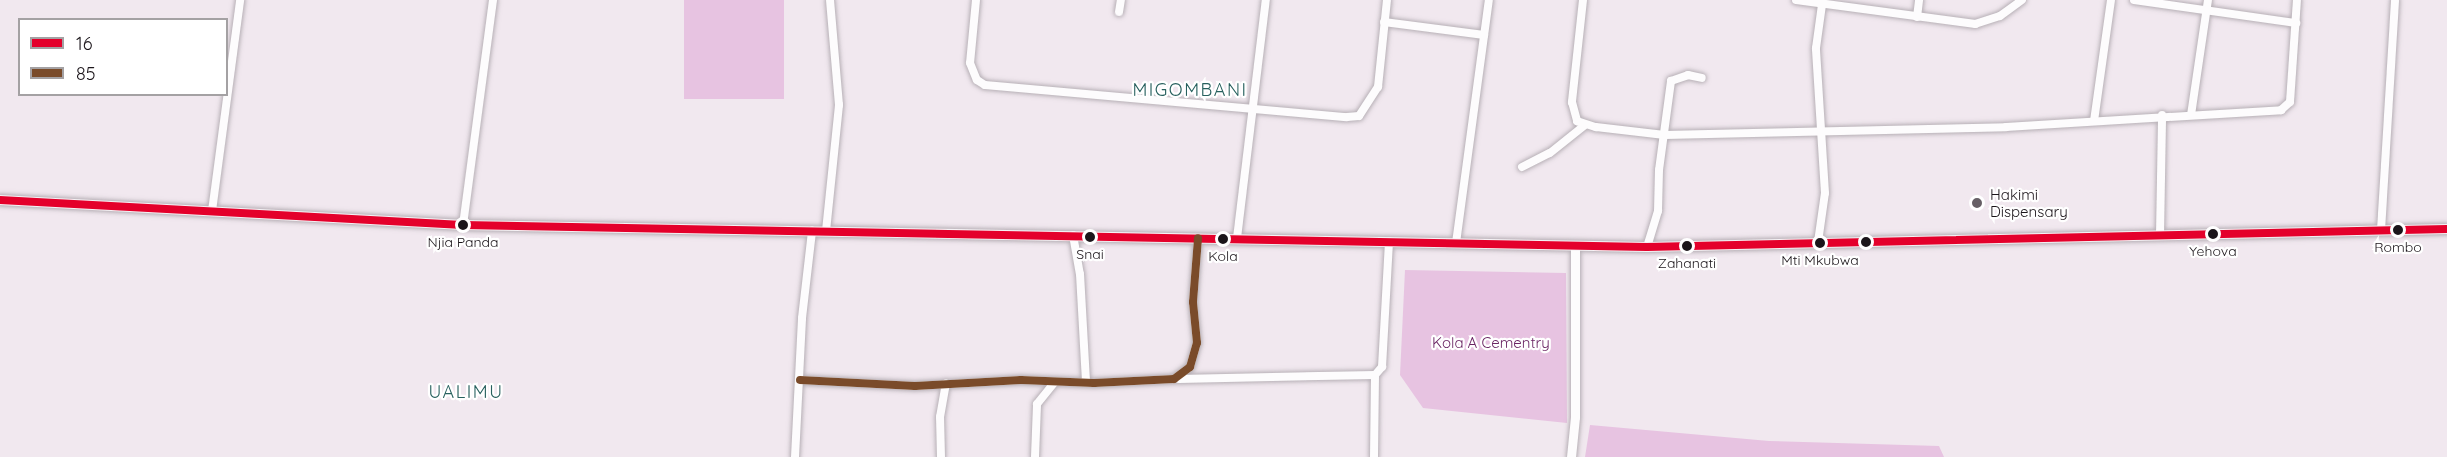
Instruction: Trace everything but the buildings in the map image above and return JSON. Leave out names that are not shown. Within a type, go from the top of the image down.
[{"type":"main road","points":[[0,200],[463,225],[1647,247],[2447,229]]},
{"type":"street","points":[[228,90],[240,0]]},
{"type":"street","points":[[463,225],[493,0]]},
{"type":"street","points":[[826,231],[839,105],[830,0]]},
{"type":"street","points":[[976,0],[970,63],[981,84],[1253,112],[1359,116],[1378,87],[1387,0]]},
{"type":"street","points":[[1119,12],[1121,0]]},
{"type":"street","points":[[1237,238],[1266,0]]},
{"type":"street","points":[[1456,243],[1489,0]]},
{"type":"street","points":[[1583,0],[1572,112],[1585,125],[1665,135],[2006,127],[2162,116],[2263,114],[2281,110],[2290,102],[2297,0]]},
{"type":"street","points":[[1796,0],[1975,24],[1988,21],[2020,1]]},
{"type":"street","points":[[1917,17],[1919,0]]},
{"type":"street","points":[[2094,121],[2111,0]]},
{"type":"street","points":[[2134,0],[2296,23]]},
{"type":"street","points":[[2191,116],[2208,0]]},
{"type":"street","points":[[2380,230],[2395,0]]},
{"type":"street","points":[[1818,242],[1825,193],[1816,48],[1822,5]]},
{"type":"street","points":[[1384,22],[1484,34]]},
{"type":"street","points":[[1647,247],[1658,211],[1671,81],[1688,75],[1701,78]]},
{"type":"street","points":[[212,211],[227,96]]},
{"type":"street","points":[[2160,235],[2162,116]]},
{"type":"street","points":[[1522,167],[1550,153],[1585,125]]},
{"type":"street","points":[[795,457],[802,318],[812,231]]},
{"type":"street","points":[[1073,235],[1086,382]]},
{"type":"street","points":[[1174,379],[1190,367],[1197,344],[1193,302],[1198,238]]},
{"type":"street","points":[[1374,457],[1375,375],[1382,366],[1389,241]]},
{"type":"street","points":[[1571,457],[1575,417],[1575,245]]},
{"type":"street","points":[[800,380],[946,384],[1021,380],[1054,383],[1375,375]]},
{"type":"street","points":[[1035,457],[1036,404],[1054,383]]},
{"type":"street","points":[[941,457],[940,417],[946,384]]},
{"type":"green space","points":[[684,0],[784,0],[784,99],[684,99]]},
{"type":"green space","name":"Kola A Cementry","points":[[1405,270],[1566,273],[1567,423],[1423,408],[1400,375]]},
{"type":"green space","points":[[1590,425],[1769,441],[1939,446],[1944,457],[1585,457]]},
{"type":"transit line","name":"16","points":[[0,200],[463,225],[1647,247],[2447,229]]},
{"type":"transit line","name":"85","points":[[800,380],[915,386],[1021,380],[1094,383],[1174,379],[1190,367],[1197,343],[1193,302],[1198,238]]},
{"type":"place","name":"Hakimi Dispensary","points":[[1977,203]]},
{"type":"place","name":"Njia Panda","points":[[463,225]]},
{"type":"place","name":"Rombo","points":[[2398,230]]},
{"type":"place","name":"Yehova","points":[[2213,234]]},
{"type":"place","name":"Snai","points":[[1090,237]]},
{"type":"place","name":"Kola","points":[[1223,239]]},
{"type":"place","name":"Mti Mkubwa","points":[[1820,243]]},
{"type":"place","name":"Zahanati","points":[[1687,246]]},
{"type":"district","name":"MIGOMBANI","points":[[1190,90]]},
{"type":"district","name":"UALIMU","points":[[466,392]]}]
